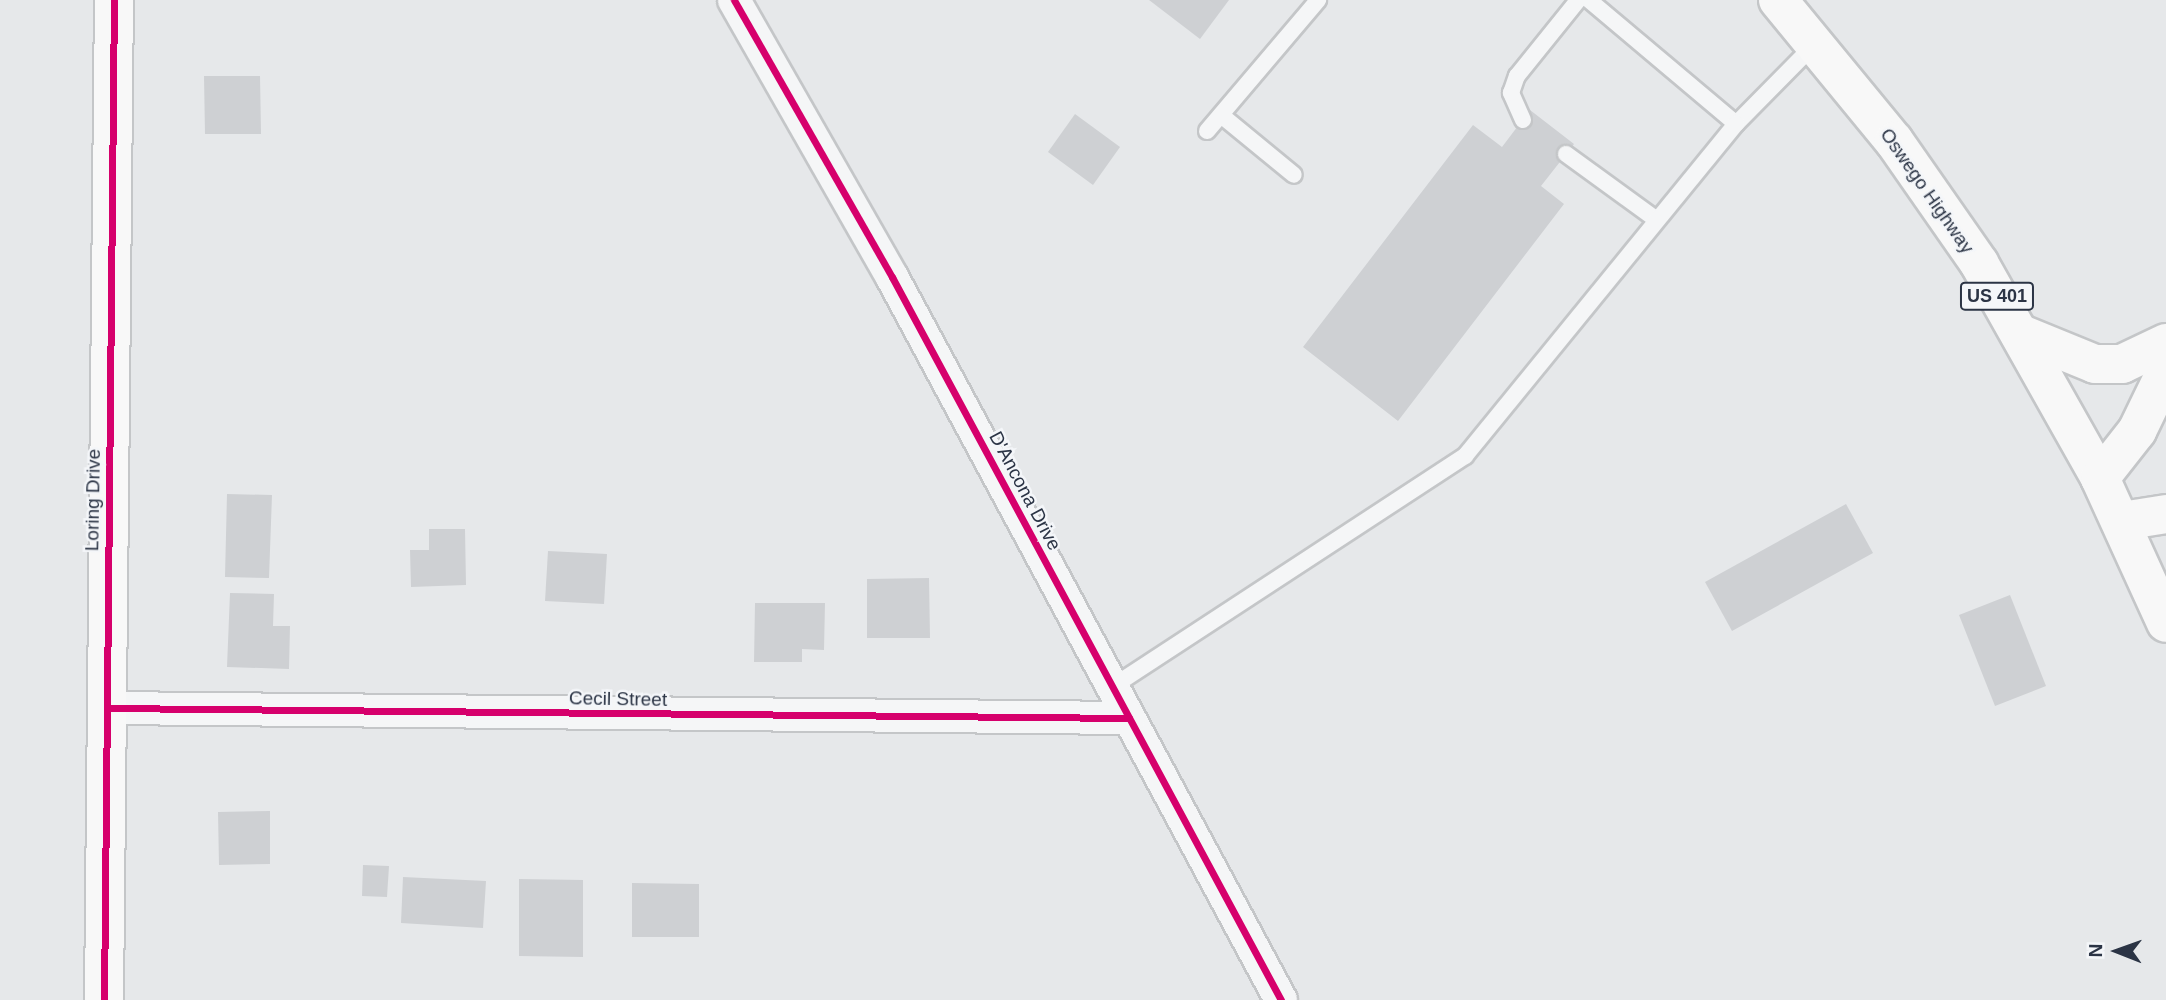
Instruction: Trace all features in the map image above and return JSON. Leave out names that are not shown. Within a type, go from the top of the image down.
[{"type":"main road","name":"Loring Drive","points":[[104,1000],[114,0]]},
{"type":"main road","name":"Oswego Highway","points":[[1778,0],[1944,212],[2019,334],[2101,478],[2166,623]]},
{"type":"main road","points":[[2019,334],[2095,364],[2122,364],[2166,343]]},
{"type":"main road","points":[[2101,478],[2137,431],[2166,371]]},
{"type":"main road","points":[[2122,520],[2166,514]]},
{"type":"street","name":"D'Ancona Drive","points":[[734,0],[1281,1000]]},
{"type":"street","name":"Cecil Street","points":[[107,708],[1129,718]]},
{"type":"lane","points":[[1207,131],[1318,0]]},
{"type":"lane","points":[[1523,120],[1511,93],[1517,76],[1578,0]]},
{"type":"lane","points":[[1589,0],[1736,124]]},
{"type":"lane","points":[[1112,687],[1465,456],[1736,124],[1815,44]]},
{"type":"lane","points":[[1221,115],[1294,176]]},
{"type":"lane","points":[[1566,154],[1657,220]]},
{"type":"building","points":[[1149,0],[1229,0],[1200,39]]},
{"type":"building","points":[[204,76],[260,76],[261,134],[205,134]]},
{"type":"building","points":[[1530,110],[1574,144],[1541,186],[1564,204],[1398,421],[1303,347],[1473,125],[1502,147]]},
{"type":"building","points":[[1075,114],[1120,147],[1093,185],[1048,152]]},
{"type":"building","points":[[227,494],[272,495],[269,578],[225,577]]},
{"type":"building","points":[[1846,504],[1873,553],[1732,631],[1705,582]]},
{"type":"building","points":[[429,529],[465,529],[466,585],[411,587],[410,550],[429,550]]},
{"type":"building","points":[[548,551],[607,554],[604,604],[545,601]]},
{"type":"building","points":[[929,578],[930,638],[867,638],[867,579]]},
{"type":"building","points":[[230,593],[274,594],[273,626],[290,626],[289,669],[227,667]]},
{"type":"building","points":[[2010,595],[2046,686],[1995,706],[1959,615]]},
{"type":"building","points":[[755,603],[825,603],[824,650],[802,649],[802,662],[754,662]]},
{"type":"building","points":[[270,811],[270,864],[219,865],[218,812]]},
{"type":"building","points":[[363,865],[389,866],[387,897],[362,896]]},
{"type":"building","points":[[403,877],[486,881],[483,928],[401,923]]},
{"type":"building","points":[[519,879],[583,880],[583,957],[519,956]]},
{"type":"building","points":[[632,883],[699,884],[699,937],[632,937]]},
{"type":"cycle path","points":[[104,1000],[114,0]]},
{"type":"cycle path","points":[[734,0],[892,277],[1281,1000]]},
{"type":"cycle path","points":[[107,708],[1129,718]]}]
